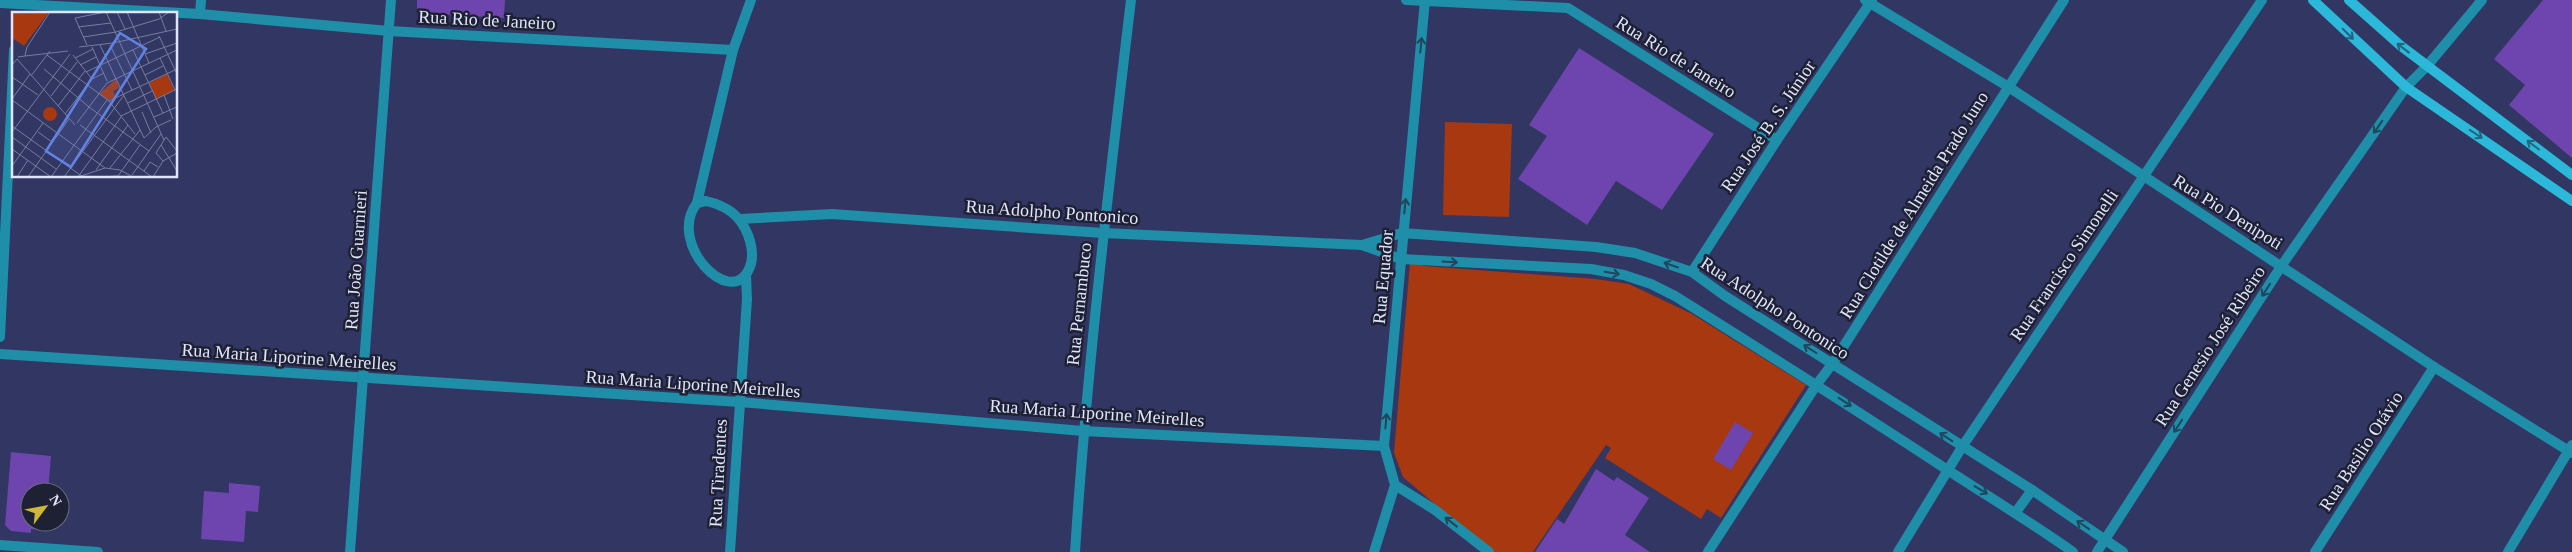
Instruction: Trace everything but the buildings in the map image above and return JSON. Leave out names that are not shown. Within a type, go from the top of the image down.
[{"type":"main road","points":[[2313,0],[2406,87],[2572,201]]},
{"type":"main road","points":[[2349,0],[2371,22],[2572,175]]},
{"type":"street","points":[[200,14],[201,0]]},
{"type":"street","name":"Rua João Guarnieri","points":[[350,552],[391,0]]},
{"type":"street","points":[[697,203],[706,201],[717,204],[727,208],[740,219],[750,239],[752,256],[746,276],[737,282],[726,282],[709,272],[699,260],[689,241],[688,222],[691,211],[697,203],[733,50],[751,0]]},
{"type":"street","name":"Rua Pernambuco","points":[[1075,552],[1083,430],[1103,233],[1131,0]]},
{"type":"street","name":"Rua Rio de Janeiro","points":[[1406,0],[1569,4],[1777,140]]},
{"type":"street","name":"Rua Clotilde de Almeida Prado Juno","points":[[1708,552],[1817,384],[1833,363],[2007,86],[2064,0]]},
{"type":"street","name":"Rua Francisco Simonelli","points":[[1898,552],[1962,447],[2262,0]]},
{"type":"street","name":"Rua Genesio José Ribeiro","points":[[2098,552],[2282,265],[2406,87],[2428,66],[2482,0]]},
{"type":"street","name":"Rua Equador","points":[[1395,485],[1384,446],[1402,233],[1425,1]]},
{"type":"street","name":"Rua Pio Denipoti","points":[[1869,1],[2007,86],[2142,177],[2282,265],[2434,367],[2571,449]]},
{"type":"street","name":"Rua José B. S. Júnior","points":[[1692,272],[1869,1]]},
{"type":"street","name":"Rua Rio de Janeiro","points":[[0,3],[16,6],[154,12]]},
{"type":"street","name":"Rua Rio de Janeiro","points":[[178,13],[389,30],[733,50]]},
{"type":"street","points":[[0,337],[12,91]]},
{"type":"street","name":"Rua Adolpho Pontonico","points":[[740,219],[832,214],[1103,233],[1362,245],[1401,259],[1591,269],[1624,275],[1651,284],[1675,296],[1817,384],[1948,471],[2016,512],[2073,552]]},
{"type":"street","name":"Rua Adolpho Pontonico","points":[[1362,245],[1402,233],[1596,247],[1635,253],[1692,272],[1725,296],[2032,490],[2124,552]]},
{"type":"street","name":"Rua Tiradentes","points":[[730,552],[747,299],[746,276]]},
{"type":"street","name":"Rua Maria Liporine Meirelles","points":[[0,354],[739,402],[1083,430],[1384,446]]},
{"type":"street","name":"Rua Basilio Otávio","points":[[2316,552],[2434,367]]},
{"type":"street","points":[[2508,552],[2571,449]]},
{"type":"street","points":[[1374,552],[1395,485],[1435,510],[1489,552]]},
{"type":"street","points":[[2016,512],[2032,490]]},
{"type":"street","points":[[0,545],[98,552]]},
{"type":"shaded area","points":[[1445,122],[1512,124],[1509,217],[1443,215]]},
{"type":"shaded area","points":[[1410,262],[1425,266],[1596,279],[1629,284],[1692,314],[1806,385],[1721,518],[1707,509],[1701,519],[1605,458],[1611,448],[1606,445],[1533,552],[1491,552],[1403,477],[1394,453]]}]
